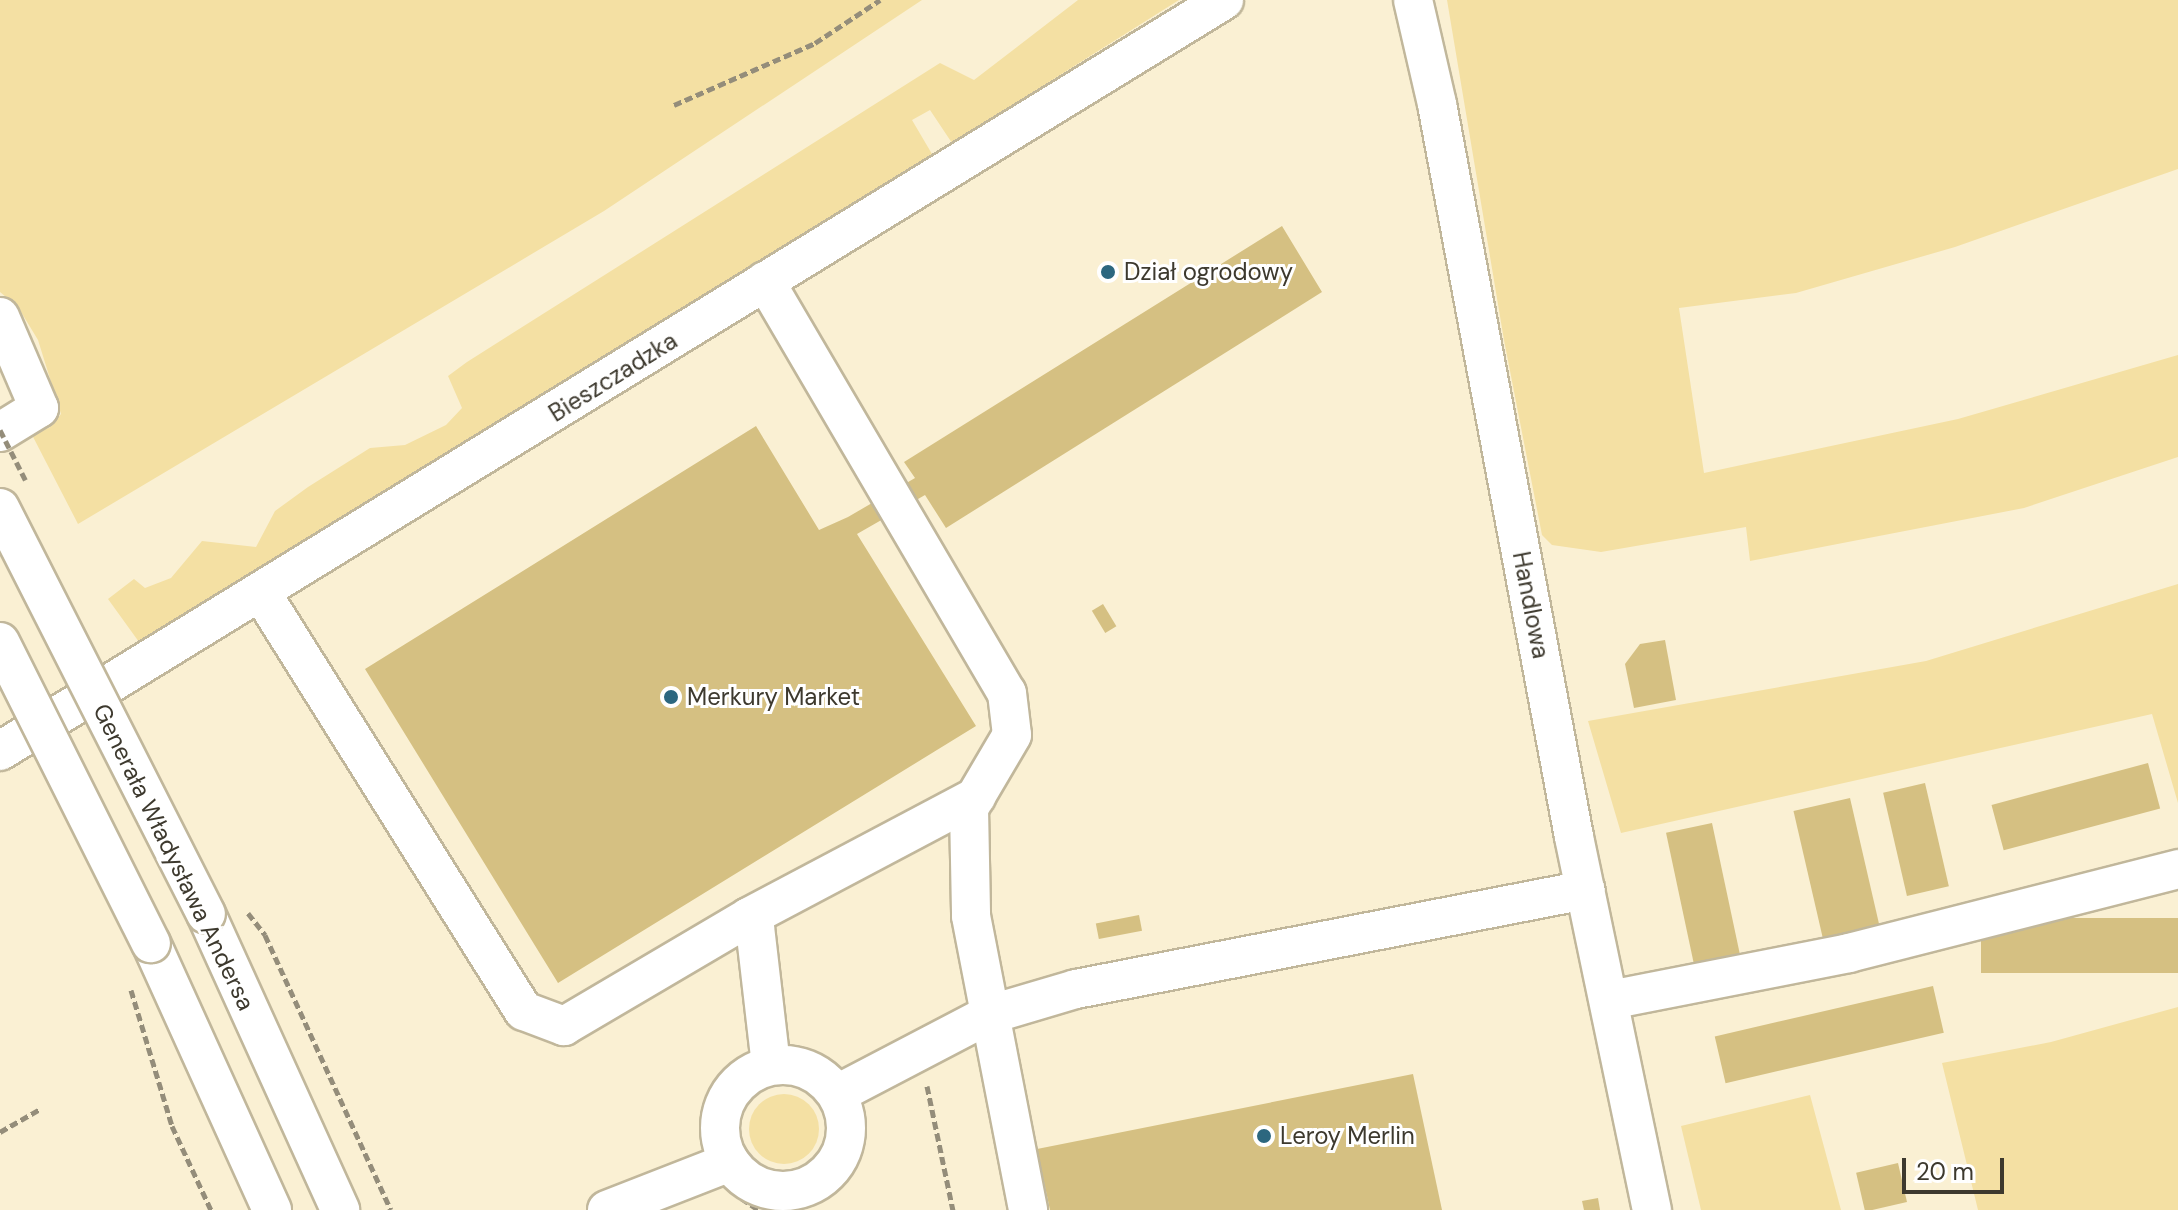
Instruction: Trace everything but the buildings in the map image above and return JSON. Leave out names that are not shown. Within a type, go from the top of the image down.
[{"type":"street","name":"Bieszczadzka","points":[[0,751],[262,594],[1224,0]]},
{"type":"street","name":"Handlowa","points":[[1413,0],[1437,104],[1585,890],[1652,1210]]},
{"type":"street","points":[[765,281],[1007,693],[1012,735],[969,808],[971,916],[1028,1210]]},
{"type":"street","points":[[0,317],[39,408],[0,432]]},
{"type":"street","name":"Generała Władysława Andersa","points":[[0,508],[223,908],[340,1210]]},
{"type":"street","points":[[262,594],[524,1011],[564,1026],[749,917],[976,797]]},
{"type":"street","points":[[0,642],[151,943],[272,1210]]},
{"type":"street","points":[[1610,1000],[1849,953],[2178,869]]},
{"type":"street","points":[[837,1094],[988,1015],[1076,989],[1585,890]]},
{"type":"street","points":[[749,917],[755,927],[771,1065]]},
{"type":"street","points":[[771,1065],[797,1065],[820,1076],[837,1094],[847,1123],[842,1153],[824,1177],[799,1200],[747,1181],[730,1162],[719,1123],[725,1102],[744,1078],[771,1065]]},
{"type":"street","points":[[607,1210],[730,1162]]},
{"type":"path","points":[[674,105],[815,43],[880,0]]},
{"type":"path","points":[[223,908],[265,935],[391,1210]]},
{"type":"path","points":[[128,979],[172,1126],[211,1210]]},
{"type":"path","points":[[925,1078],[953,1210]]},
{"type":"path","points":[[0,1132],[40,1109]]},
{"type":"shaded area","points":[[0,0],[922,0],[604,211],[78,524],[30,431],[49,428],[61,414],[38,340],[18,307],[0,292]]},
{"type":"shaded area","points":[[1078,0],[1179,0],[952,143],[930,110],[912,120],[932,154],[139,642],[108,599],[134,579],[145,588],[171,578],[202,541],[256,547],[275,511],[308,487],[370,448],[405,445],[446,425],[462,408],[448,376],[467,362],[940,63],[974,80]]},
{"type":"shaded area","points":[[1447,0],[2178,0],[2178,169],[1955,247],[1796,293],[1679,308],[1704,473],[1958,419],[2178,355],[2178,457],[2024,508],[1750,561],[1746,527],[1601,552],[1552,545],[1542,535],[1504,340]]},
{"type":"shaded area","points":[[2178,584],[2178,803],[2152,714],[1621,833],[1588,721],[1926,661]]},
{"type":"shaded area","points":[[2178,1007],[2178,1210],[1978,1210],[1942,1063],[2051,1042]]},
{"type":"shaded area","points":[[791,1094],[813,1109],[819,1129],[817,1143],[809,1154],[798,1162],[777,1164],[759,1154],[751,1143],[749,1122],[759,1104],[770,1096]]},
{"type":"shaded area","points":[[1810,1095],[1841,1210],[1701,1210],[1681,1126]]},
{"type":"place","name":"Dział ogrodowy","points":[[1108,272]]},
{"type":"place","name":"Merkury Market","points":[[671,697]]},
{"type":"place","name":"Leroy Merlin","points":[[1264,1136]]}]
